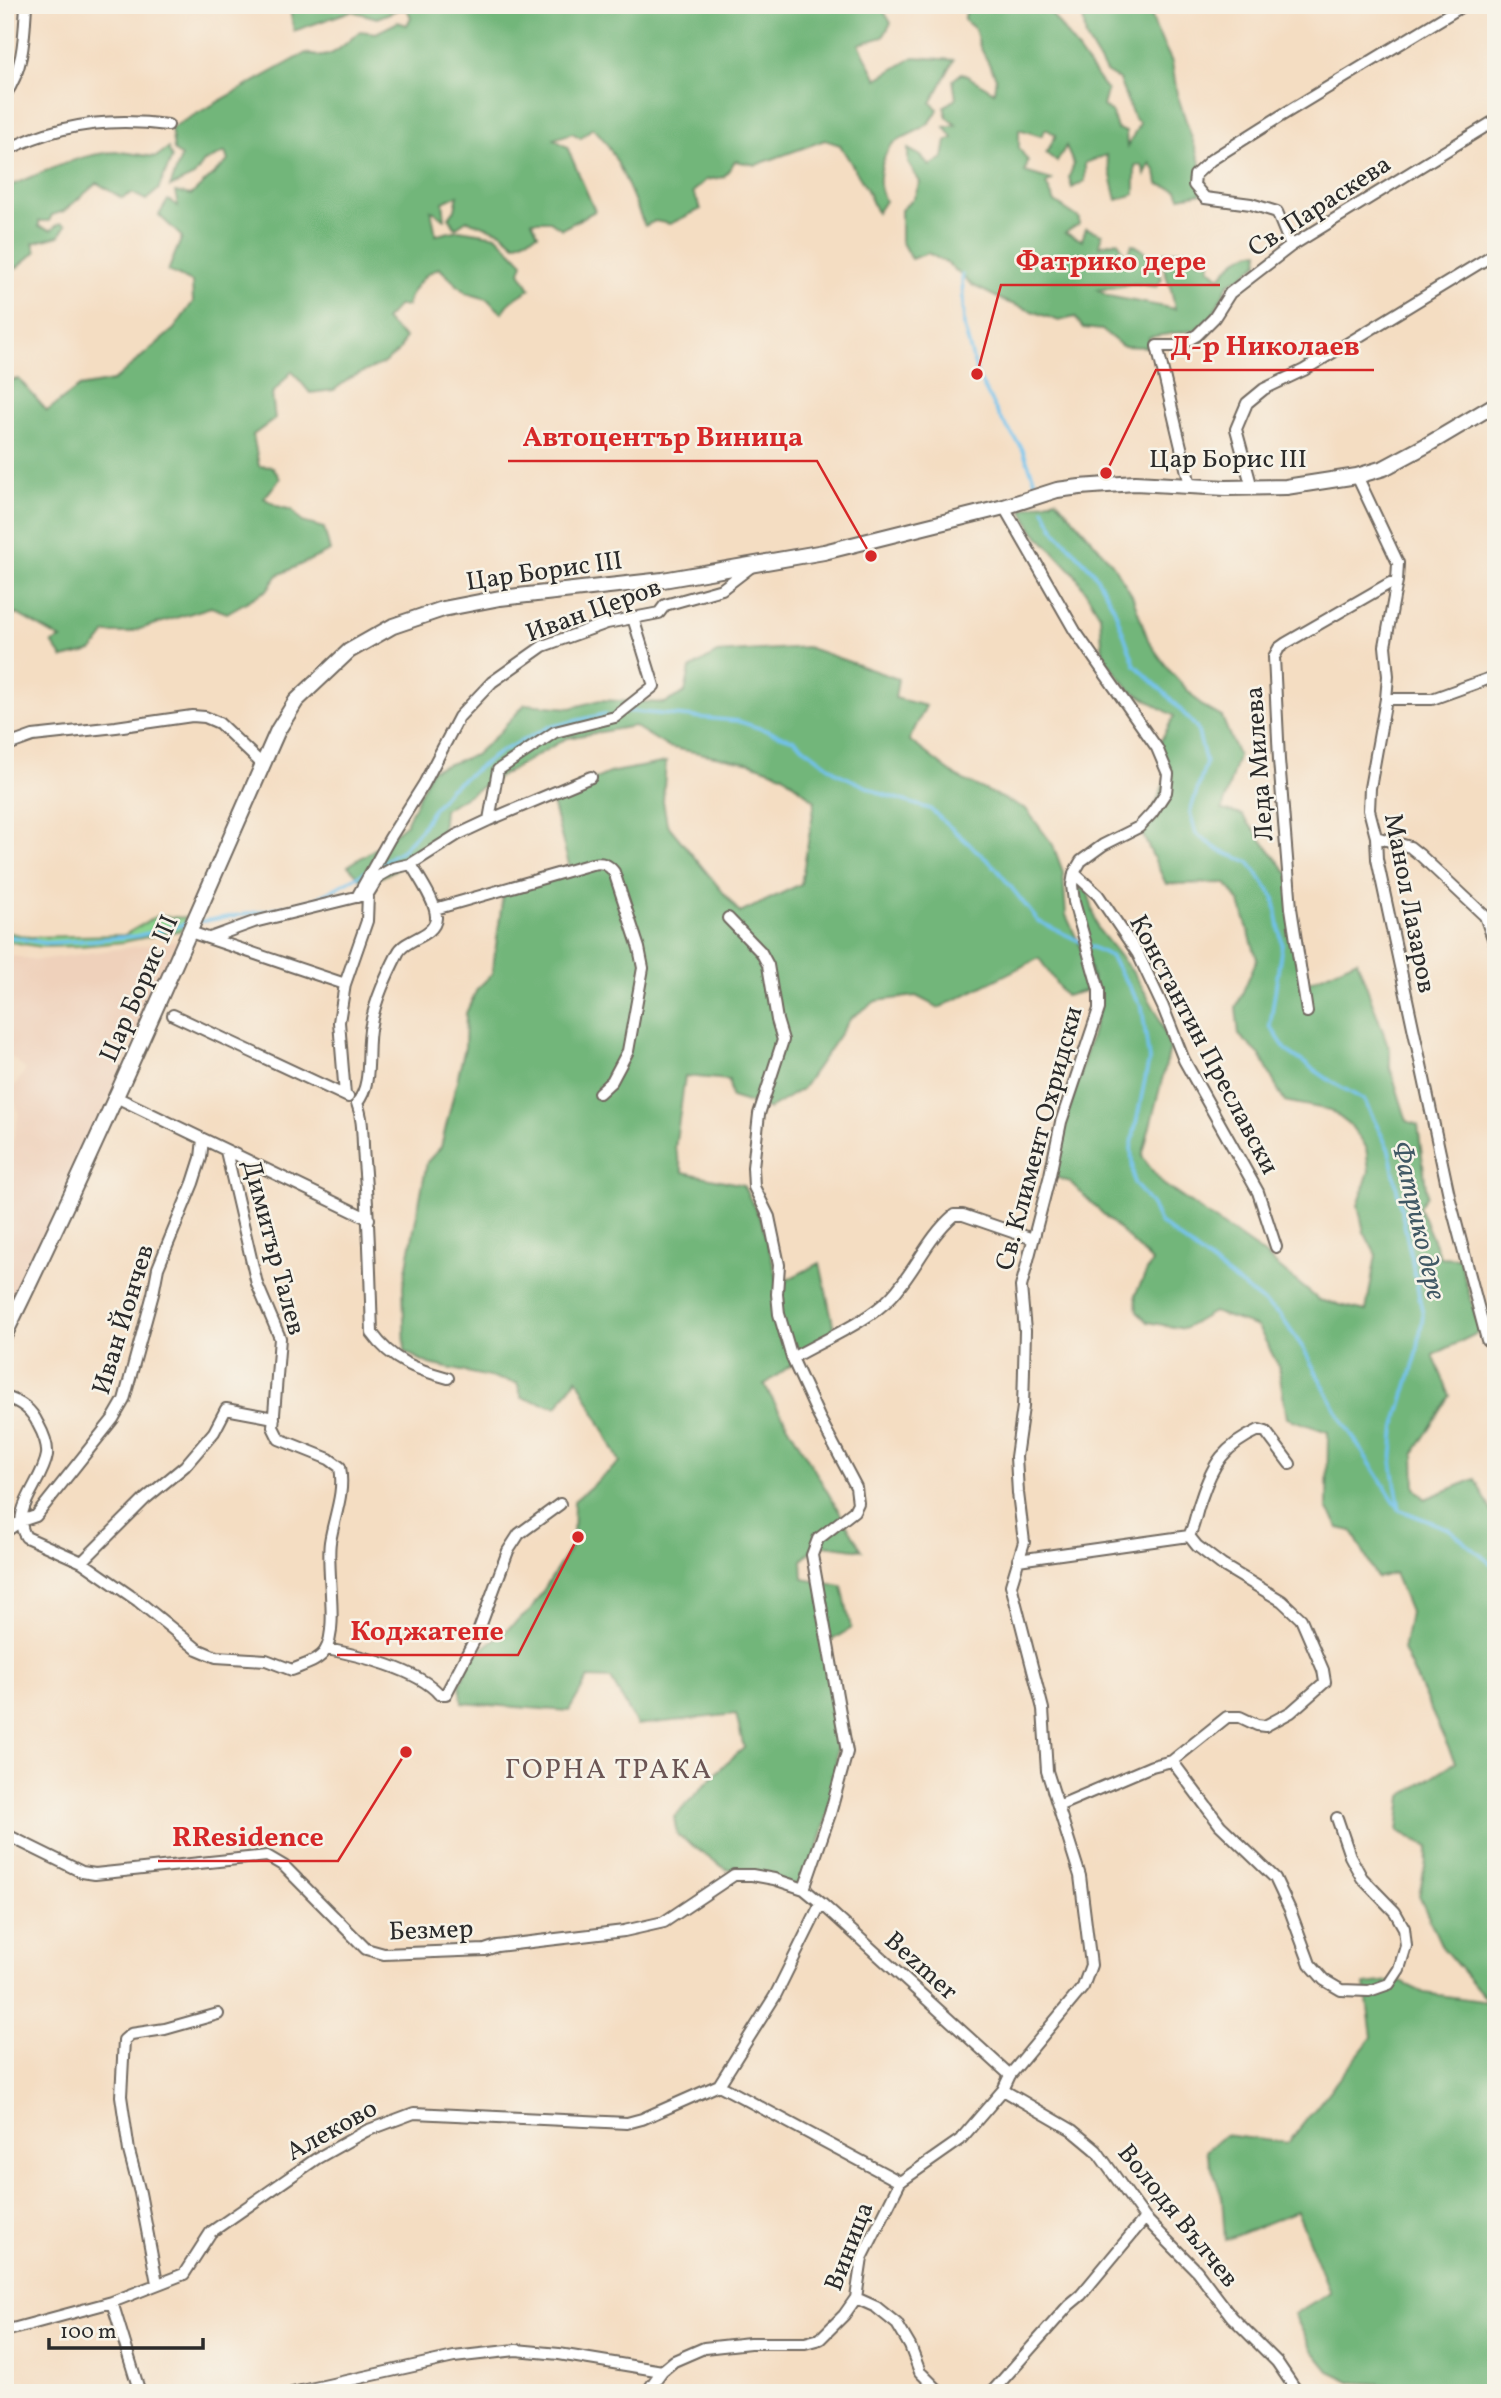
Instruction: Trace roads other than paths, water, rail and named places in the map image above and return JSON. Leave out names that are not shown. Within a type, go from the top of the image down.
[{"type":"street","points":[[5,95],[14,82],[20,65],[26,5]]},
{"type":"street","points":[[1291,246],[1277,212],[1251,204],[1205,198],[1194,184],[1195,175],[1211,160],[1279,117],[1464,5]]},
{"type":"street","name":"Св. Параскева","points":[[1189,485],[1157,346],[1177,346],[1197,335],[1214,318],[1230,293],[1291,246],[1496,120]]},
{"type":"street","points":[[5,151],[30,139],[98,122],[136,121],[168,125]]},
{"type":"street","points":[[1252,488],[1236,429],[1247,403],[1264,389],[1304,370],[1496,253]]},
{"type":"street","name":"Цар Борис III","points":[[5,1334],[116,1097],[278,730],[296,701],[349,652],[393,626],[443,609],[489,600],[663,580],[824,552],[1004,507],[1057,490],[1105,484],[1286,487],[1357,477],[1395,462],[1496,404]]},
{"type":"street","name":"Манол Лазаров","points":[[1357,477],[1398,563],[1385,646],[1388,676],[1386,699],[1370,788],[1369,810],[1376,837],[1377,859],[1450,1200],[1487,1340]]},
{"type":"street","points":[[1004,507],[1075,631],[1157,748],[1168,774],[1166,792],[1139,827],[1103,845],[1081,861],[1074,873]]},
{"type":"street","name":"Иван Церов","points":[[363,896],[390,838],[424,784],[458,718],[492,682],[542,646],[607,623],[659,613],[665,605],[722,589],[753,565]]},
{"type":"street","name":"Леда Милева","points":[[1307,1012],[1291,908],[1274,657],[1286,643],[1397,581]]},
{"type":"street","points":[[489,820],[498,770],[555,732],[615,716],[654,686],[633,618]]},
{"type":"street","points":[[1386,699],[1432,699],[1496,676]]},
{"type":"street","points":[[5,746],[33,736],[192,716],[205,717],[219,723],[263,765]]},
{"type":"street","points":[[210,939],[254,922],[363,896],[379,876],[393,868],[411,864],[457,835],[590,777]]},
{"type":"street","points":[[1376,837],[1410,848],[1420,855],[1485,916],[1496,947]]},
{"type":"street","points":[[435,909],[592,864],[602,863],[611,867],[639,948],[643,968],[628,1051],[612,1081],[599,1093]]},
{"type":"street","points":[[357,1103],[365,1092],[370,1025],[400,949],[433,927],[436,920],[435,909],[411,864]]},
{"type":"street","name":"Св. Климент Охридски","points":[[1074,873],[1074,902],[1099,990],[1099,1009],[1061,1122],[1021,1287],[1025,1331],[1023,1407],[1016,1457],[1017,1493],[1024,1542],[1011,1586],[1042,1709],[1047,1771],[1080,1876],[1091,1965],[1083,1987]]},
{"type":"street","name":"Константин Преславски","points":[[1074,873],[1098,895],[1138,954],[1184,1060],[1258,1192],[1276,1247]]},
{"type":"street","points":[[345,1095],[339,1022],[345,984],[367,921],[363,896]]},
{"type":"street","points":[[728,918],[761,952],[768,965],[783,1041],[759,1114],[753,1167],[754,1186],[769,1217],[779,1265],[779,1314],[792,1358],[856,1487],[858,1503],[855,1511],[828,1528],[818,1539],[812,1555],[847,1752],[830,1814],[804,1889]]},
{"type":"street","points":[[190,932],[345,984]]},
{"type":"street","points":[[173,1015],[357,1103],[363,1117],[372,1333],[381,1346],[400,1362],[448,1378]]},
{"type":"street","points":[[116,1097],[369,1219]]},
{"type":"street","name":"Иван Йончев","points":[[21,1521],[36,1516],[113,1419],[124,1400],[158,1268],[193,1183],[201,1158],[203,1139]]},
{"type":"street","name":"Димитър Талев","points":[[226,1151],[257,1284],[280,1338],[274,1418]]},
{"type":"street","points":[[792,1358],[879,1310],[954,1215],[962,1215],[1033,1239]]},
{"type":"street","points":[[5,1397],[33,1413],[43,1433],[48,1452],[24,1508],[21,1530],[26,1537],[82,1562],[138,1601],[197,1649],[216,1657],[266,1660],[292,1670],[320,1657],[327,1649],[331,1624],[329,1544],[341,1498],[340,1467],[279,1439],[273,1427],[274,1418],[226,1409],[214,1432],[185,1466],[145,1499],[82,1562]]},
{"type":"street","points":[[1189,1536],[1217,1462],[1237,1441],[1257,1430],[1263,1430],[1290,1464]]},
{"type":"street","points":[[327,1649],[368,1658],[428,1682],[439,1694],[446,1694],[477,1635],[508,1551],[519,1534],[560,1504]]},
{"type":"street","points":[[5,1532],[21,1521]]},
{"type":"street","points":[[1018,1560],[1189,1536]]},
{"type":"street","points":[[1058,1806],[1152,1766],[1172,1761],[1227,1717],[1240,1717],[1265,1726],[1291,1712],[1325,1682],[1323,1670],[1301,1619],[1282,1601],[1222,1565],[1197,1546],[1189,1536]]},
{"type":"street","points":[[1172,1761],[1220,1825],[1275,1878],[1310,1964],[1324,1980],[1341,1990],[1369,1991],[1389,1984],[1399,1969],[1406,1945],[1404,1928],[1395,1912],[1362,1878],[1350,1856],[1337,1818]]},
{"type":"street","name":"Безмер","points":[[5,1834],[82,1872],[95,1874],[267,1856],[284,1866],[366,1949],[384,1954],[485,1950],[497,1946],[624,1931],[657,1924],[671,1918],[733,1875],[774,1879],[804,1889]]},
{"type":"street","name":"Bezmer","points":[[804,1889],[1010,2075]]},
{"type":"street","points":[[821,1903],[775,1996],[719,2085],[900,2182]]},
{"type":"street","name":"Виница","points":[[662,2371],[674,2361],[704,2348],[750,2343],[805,2343],[820,2339],[844,2315],[856,2298],[862,2258],[900,2182],[960,2140],[1003,2090],[1010,2075],[1083,1987]]},
{"type":"street","points":[[157,2283],[141,2193],[129,2151],[121,2096],[124,2040],[131,2034],[165,2029],[218,2014]]},
{"type":"street","name":"Алеково","points":[[5,2331],[112,2302],[184,2274],[211,2232],[316,2159],[366,2131],[414,2113],[627,2123],[719,2085]]},
{"type":"street","name":"Володя Вълчев","points":[[1003,2090],[1072,2130],[1096,2150],[1145,2218],[1198,2271],[1232,2317],[1277,2362],[1298,2393]]},
{"type":"street","points":[[991,2393],[1081,2295],[1145,2218]]},
{"type":"street","points":[[856,2298],[876,2307],[897,2324],[910,2346],[920,2372],[941,2393]]},
{"type":"street","points":[[112,2302],[140,2393]]},
{"type":"street","points":[[292,2393],[454,2357],[516,2350],[559,2354],[662,2371],[646,2393]]},
{"type":"waterway","name":"Фатрико дере","points":[[962,275],[964,327],[977,374],[999,416],[1022,448],[1035,481]]},
{"type":"waterway","name":"Фатрико дере","points":[[1044,509],[1056,532],[1093,571],[1114,608],[1135,665],[1197,728],[1206,763],[1190,812],[1196,834],[1220,851],[1249,862],[1274,897],[1282,944],[1270,1026],[1287,1051],[1364,1100],[1389,1150],[1423,1315],[1417,1354],[1395,1426],[1392,1463],[1400,1510],[1449,1529],[1496,1568]]},
{"type":"waterway","points":[[627,711],[738,721],[794,740],[839,774],[882,794],[930,809],[995,867],[1038,921],[1083,943]]},
{"type":"waterway","points":[[379,864],[402,850],[421,829],[449,789],[500,752],[549,727],[605,714]]},
{"type":"waterway","points":[[197,922],[314,900],[369,870]]},
{"type":"waterway","points":[[5,936],[45,943],[93,940],[136,936],[190,923]]},
{"type":"waterway","points":[[1090,946],[1110,956],[1142,1007],[1149,1060],[1131,1148],[1134,1183],[1151,1204],[1160,1223],[1280,1315],[1303,1348],[1340,1417],[1400,1510]]},
{"type":"place","name":"Фатрико дере","points":[[977,374]]},
{"type":"place","name":"Д-р Николаев","points":[[1106,473]]},
{"type":"place","name":"Автоцентър Виница","points":[[871,556]]},
{"type":"place","name":"Коджатепе","points":[[578,1537]]},
{"type":"place","name":"RResidence","points":[[406,1752]]},
{"type":"district","name":"ГОРНА ТРАКА","points":[[609,1768]]}]
